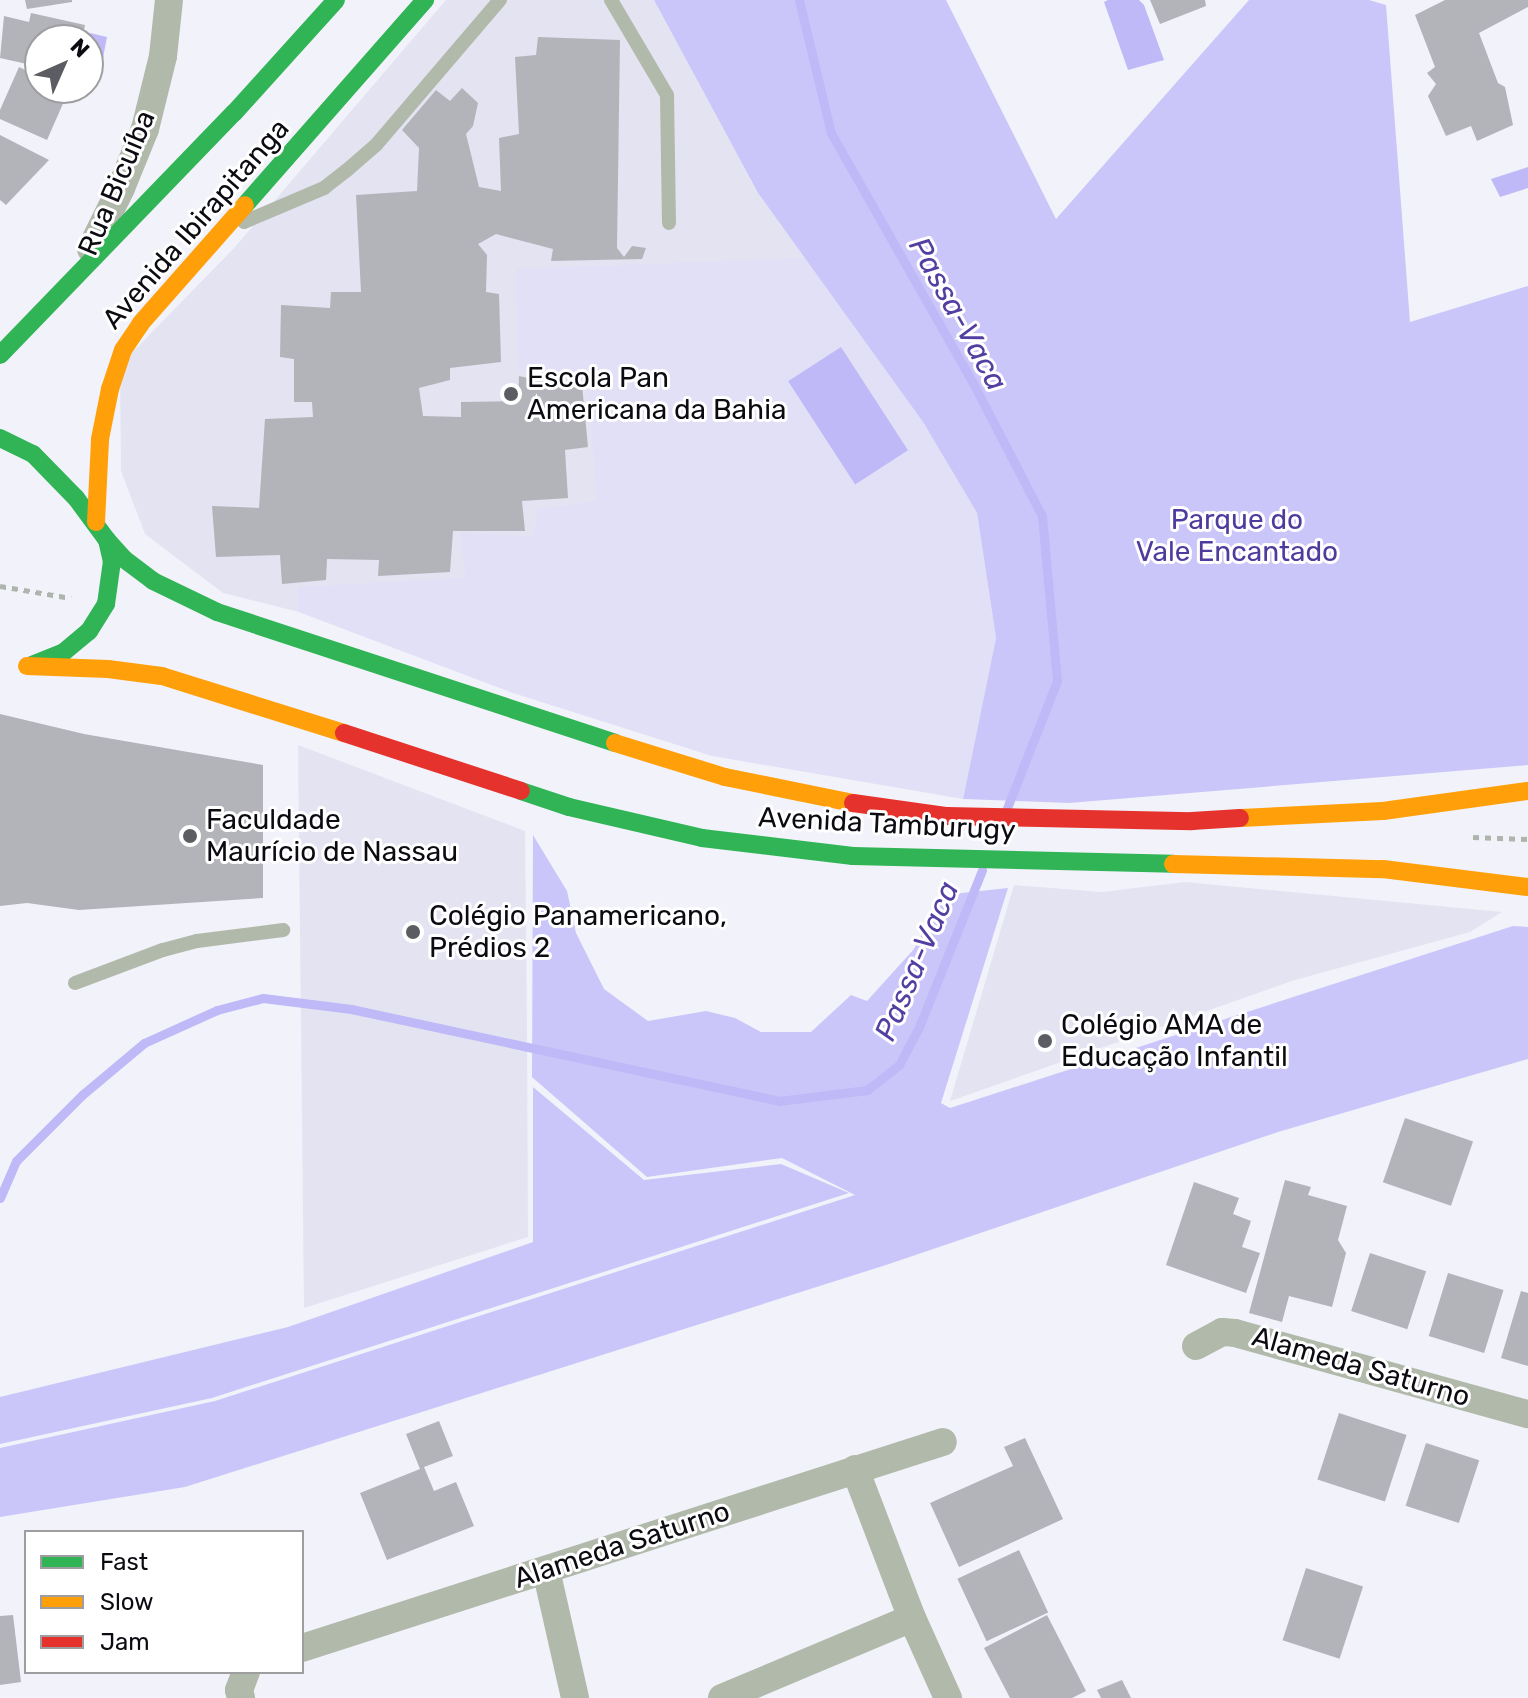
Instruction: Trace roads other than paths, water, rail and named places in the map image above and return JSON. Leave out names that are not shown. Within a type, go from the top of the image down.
[{"type":"main road","name":"Avenida Ibirapitanga","points":[[0,355],[234,113],[336,0]]},
{"type":"main road","name":"Avenida Ibirapitanga","points":[[96,522],[100,439],[110,389],[123,350],[141,323],[425,0]]},
{"type":"main road","points":[[0,438],[22,446],[43,463],[96,522],[107,540]]},
{"type":"main road","name":"Avenida Tamburugy","points":[[107,540],[112,561],[111,585],[95,622],[82,639],[64,652],[19,667],[108,669],[191,684],[504,787],[702,838],[839,854],[1383,869],[1528,887]]},
{"type":"main road","name":"Avenida Tamburugy","points":[[107,540],[136,569],[193,603],[589,736],[725,777],[864,805],[947,816],[1192,821],[1383,811],[1528,791]]},
{"type":"street","name":"Rua Bicuíba","points":[[79,272],[121,188],[145,129],[163,56],[169,0]]},
{"type":"street","name":"Alameda Saturno","points":[[1196,1346],[1222,1332],[1235,1333],[1528,1414]]},
{"type":"street","name":"Alameda Saturno","points":[[304,1647],[943,1442]]},
{"type":"street","points":[[855,1469],[912,1618],[948,1698]]},
{"type":"street","points":[[546,1570],[575,1698]]},
{"type":"street","points":[[722,1698],[912,1618]]},
{"type":"lane","points":[[222,232],[324,188],[346,171],[376,145],[500,0]]},
{"type":"lane","points":[[611,0],[667,95],[669,223]]},
{"type":"lane","points":[[75,983],[163,950],[197,941],[283,930]]},
{"type":"waterway","name":"Passa-Vaca","points":[[799,0],[831,133],[973,383],[1042,516],[1057,681],[1007,808]]},
{"type":"waterway","name":"Passa-Vaca","points":[[0,1198],[16,1161],[82,1095],[144,1043],[217,1010],[263,998],[351,1009],[779,1101],[867,1090],[899,1065],[919,1027],[982,870]]},
{"type":"place","name":"Escola Pan Americana da Bahia","points":[[511,394]]},
{"type":"place","name":"Faculdade Maurício de Nassau","points":[[190,836]]},
{"type":"place","name":"Colégio Panamericano, Prédios 2","points":[[413,932]]},
{"type":"place","name":"Colégio AMA de Educação Infantil","points":[[1045,1041]]},
{"type":"park label","name":"Parque do Vale Encantado","points":[[1237,536]]}]
